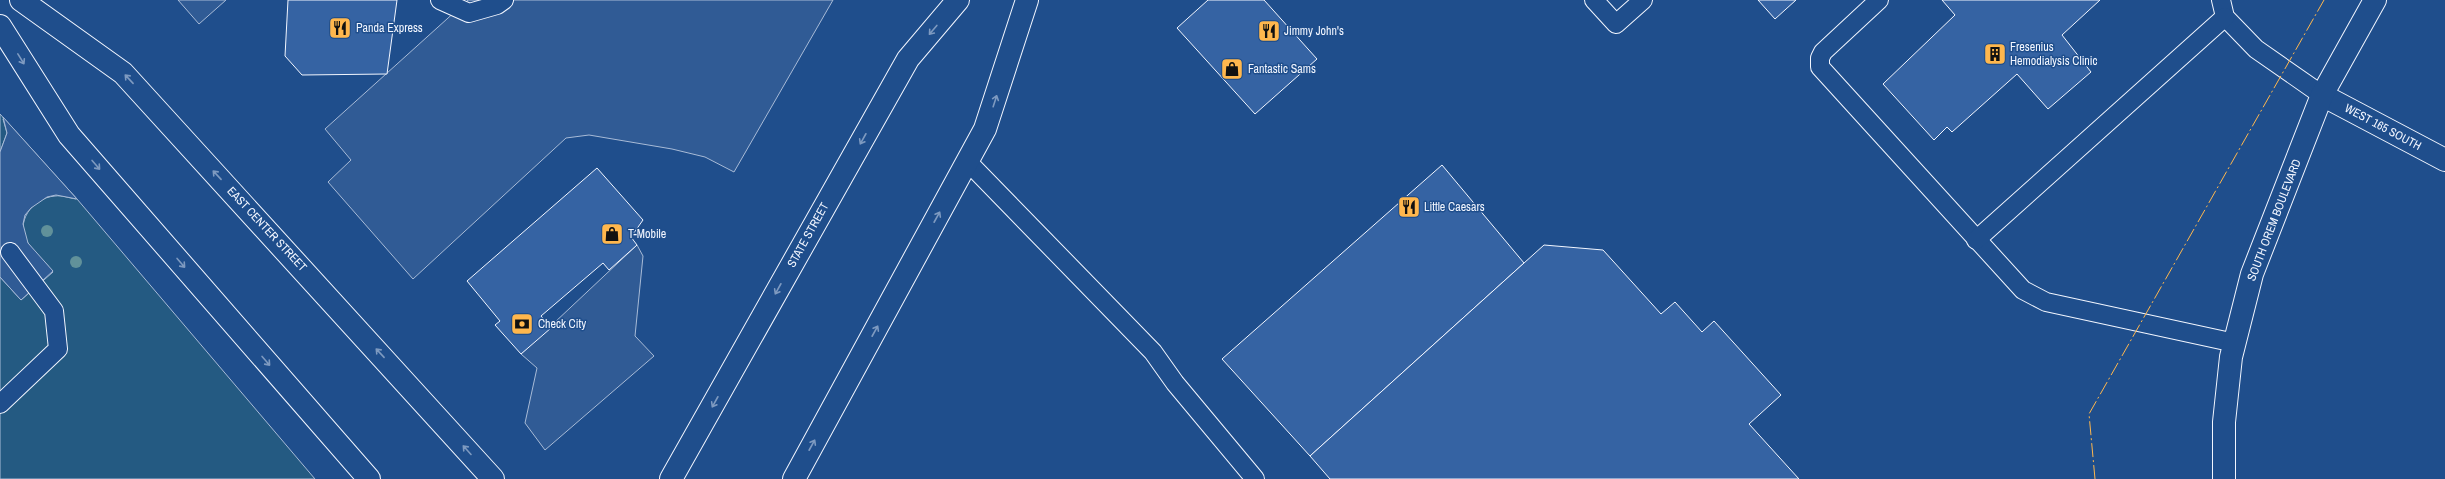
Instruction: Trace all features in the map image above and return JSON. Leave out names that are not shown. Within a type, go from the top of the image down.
[{"type":"main road","name":"EAST CENTER STREET","points":[[21,0],[123,73],[494,479]]},
{"type":"main road","name":"STATE STREET","points":[[671,479],[908,59],[958,0]]},
{"type":"main road","points":[[794,479],[985,129],[1027,0]]},
{"type":"main road","name":"SOUTH OREM BOULEVARD","points":[[2224,479],[2224,422],[2235,342],[2252,274],[2322,95],[2375,0]]},
{"type":"main road","points":[[0,26],[69,135],[369,479]]},
{"type":"main road","name":"WEST 165 SOUTH","points":[[2322,95],[2445,160]]},
{"type":"lane","points":[[440,0],[468,13],[497,5],[504,0]]},
{"type":"lane","points":[[1594,0],[1616,24],[1643,0]]},
{"type":"lane","points":[[1880,0],[1823,52],[1820,58],[1820,67],[2023,290],[2032,297],[2046,302],[2235,342]]},
{"type":"lane","points":[[1976,240],[2223,8],[2256,49],[2322,95]]},
{"type":"lane","points":[[968,162],[1152,352],[1175,383],[1255,479]]},
{"type":"lane","points":[[0,404],[58,349],[54,312],[10,252]]},
{"type":"shaded area","points":[[178,0],[226,0],[199,24]]},
{"type":"shaded area","points":[[468,0],[833,0],[734,172],[705,157],[672,149],[589,135],[566,138],[413,279],[328,182],[351,160],[325,129]]},
{"type":"shaded area","points":[[0,114],[77,199],[315,479],[0,479],[0,277],[21,300],[53,272],[28,243],[24,235],[24,220],[33,206],[39,201],[55,196],[76,199],[3,119],[7,133],[0,152]]},
{"type":"shaded area","points":[[3,117],[77,199],[56,195],[47,197],[31,208],[25,215],[23,224],[28,243],[53,271],[21,300],[0,277],[0,152],[7,133]]},
{"type":"shaded area","points":[[637,245],[643,256],[635,336],[654,356],[545,450],[525,423],[537,368],[521,354]]},
{"type":"building","name":"Panda Express","points":[[288,0],[397,0],[387,74],[302,75],[285,56]]},
{"type":"building","points":[[1208,0],[1264,0],[1317,59],[1255,114],[1177,28]]},
{"type":"building","points":[[1758,0],[1796,0],[1775,19]]},
{"type":"building","name":"Fresenius Hemodialysis Clinic","points":[[1942,0],[2100,0],[2062,35],[2091,72],[2048,109],[2017,74],[1952,132],[1947,127],[1934,140],[1883,84],[1955,15]]},
{"type":"building","points":[[1442,165],[1524,263],[1310,456],[1222,359]]},
{"type":"building","points":[[597,168],[643,220],[631,237],[637,245],[609,270],[603,263],[541,316],[551,328],[521,354],[495,325],[500,321],[467,281]]},
{"type":"building","points":[[1544,245],[1603,250],[1661,314],[1675,302],[1702,332],[1714,321],[1781,395],[1749,424],[1799,479],[1330,479],[1310,456]]},
{"type":"power","points":[[2095,479],[2089,414],[2324,0]]},
{"type":"place","name":"Panda Express","points":[[340,28]]},
{"type":"place","name":"Jimmy John's","points":[[1269,31]]},
{"type":"place","name":"Fresenius Hemodialysis Clinic","points":[[1995,54]]},
{"type":"place","name":"Fantastic Sams","points":[[1232,69]]},
{"type":"place","name":"Little Caesars","points":[[1409,207]]},
{"type":"place","name":"T-Mobile","points":[[612,234]]},
{"type":"place","name":"Check City","points":[[522,324]]}]
